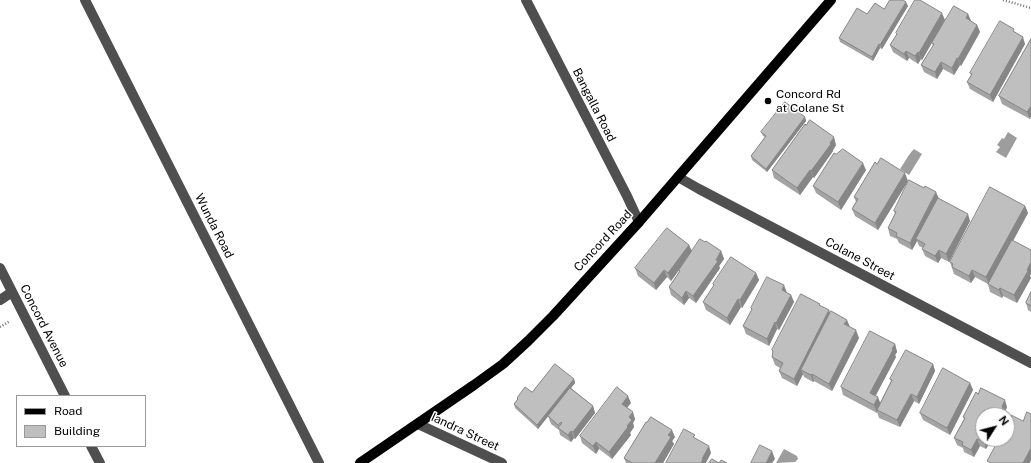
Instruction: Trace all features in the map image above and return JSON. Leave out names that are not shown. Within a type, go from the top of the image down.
[{"type":"main road","name":"Concord Road","points":[[360,463],[474,385],[497,368],[528,341],[553,316],[639,222],[831,0]]},
{"type":"street","name":"Wunda Road","points":[[85,0],[319,463]]},
{"type":"street","name":"Bangalla Road","points":[[526,0],[639,222]]},
{"type":"street","name":"Colane Street","points":[[678,177],[1031,363]]},
{"type":"street","name":"Concord Avenue","points":[[0,268],[64,395]]},
{"type":"street","points":[[0,300],[12,292]]},
{"type":"street","name":"Iandra Street","points":[[418,424],[502,463]]},
{"type":"street","points":[[92,447],[100,463]]},
{"type":"path","points":[[1003,0],[1031,8]]},
{"type":"path","points":[[0,327],[13,319]]},
{"type":"shaded area","points":[[1008,132],[1017,138],[1006,158],[996,152],[1000,147],[997,145],[1002,138],[1004,139]]},
{"type":"shaded area","points":[[914,149],[922,154],[909,175],[900,169]]},
{"type":"shaded area","points":[[784,449],[797,456],[798,459],[795,462],[776,463]]},
{"type":"building","points":[[890,0],[903,0],[906,2],[872,57],[839,38],[857,8],[867,14],[875,3],[884,9]]},
{"type":"building","points":[[915,0],[920,0],[942,13],[919,53],[918,52],[915,56],[906,51],[904,54],[890,45]]},
{"type":"building","points":[[954,6],[968,14],[966,18],[977,25],[952,68],[941,62],[935,72],[921,65]]},
{"type":"building","points":[[1000,21],[1014,29],[1013,31],[1023,37],[990,95],[967,82],[972,74],[970,73]]},
{"type":"building","points":[[1031,39],[1031,106],[1027,112],[999,96]]},
{"type":"building","points":[[785,102],[805,117],[766,169],[751,156],[766,136],[761,132]]},
{"type":"building","points":[[810,120],[834,137],[830,143],[831,144],[797,188],[772,170],[805,124],[806,125]]},
{"type":"building","points":[[843,149],[863,163],[838,202],[813,186],[834,153],[836,154]]},
{"type":"building","points":[[881,158],[905,173],[875,223],[852,209],[858,199],[854,197],[875,162],[877,164]]},
{"type":"building","points":[[909,180],[924,188],[925,186],[936,192],[910,243],[896,236],[897,233],[888,228],[896,212],[894,211]]},
{"type":"building","points":[[990,187],[1025,206],[986,277],[972,270],[969,276],[952,267],[953,264],[950,262]]},
{"type":"building","points":[[938,198],[968,214],[946,254],[939,250],[935,256],[922,249],[925,244],[916,239]]},
{"type":"building","points":[[667,228],[689,245],[668,273],[664,270],[654,283],[635,268]]},
{"type":"building","points":[[700,239],[705,242],[706,241],[721,251],[716,260],[718,261],[693,296],[686,291],[682,298],[669,287]]},
{"type":"building","points":[[1012,240],[1031,250],[1031,262],[1027,270],[1028,271],[1014,295],[1000,288],[999,290],[988,284]]},
{"type":"building","points":[[731,257],[756,273],[727,318],[703,302]]},
{"type":"building","points":[[767,277],[784,285],[782,290],[791,295],[767,339],[743,326]]},
{"type":"building","points":[[1031,292],[1031,306],[1026,303]]},
{"type":"building","points":[[801,294],[829,310],[794,379],[779,371],[783,363],[772,357],[772,350]]},
{"type":"building","points":[[831,311],[847,320],[844,324],[856,330],[829,384],[812,374],[811,375],[801,370]]},
{"type":"building","points":[[870,331],[895,344],[870,393],[878,397],[874,405],[841,387]]},
{"type":"building","points":[[906,350],[933,364],[917,397],[911,394],[897,420],[877,410],[892,380],[890,379]]},
{"type":"building","points":[[555,364],[574,379],[537,425],[514,404],[525,387],[532,392]]},
{"type":"building","points":[[943,368],[970,383],[947,428],[920,413]]},
{"type":"building","points":[[617,387],[628,396],[622,404],[633,412],[629,417],[632,420],[627,426],[628,427],[609,452],[596,442],[593,446],[580,436]]},
{"type":"building","points":[[570,388],[593,406],[573,432],[571,431],[568,435],[558,428],[562,423],[561,422],[558,425],[548,416]]},
{"type":"building","points":[[981,388],[1005,400],[1002,406],[1003,407],[975,407],[975,443],[971,450],[962,445],[963,442],[954,438],[965,418],[963,417],[976,392],[978,394]]},
{"type":"building","points":[[1027,412],[1031,414],[1031,448],[1023,463],[991,463],[987,461],[995,447],[1015,447],[1015,417],[1023,421]]},
{"type":"building","points":[[651,417],[672,430],[668,435],[671,437],[655,463],[632,463],[624,458],[646,422]]},
{"type":"building","points":[[684,429],[695,435],[693,437],[709,446],[701,463],[666,463]]},
{"type":"building","points":[[760,445],[772,451],[766,463],[751,463]]},
{"type":"building","points":[[712,459],[719,463],[709,463]]},
{"type":"building","points":[[721,460],[727,463],[719,463]]},
{"type":"place","name":"Concord Rd at Colane St","points":[[768,101]]}]
